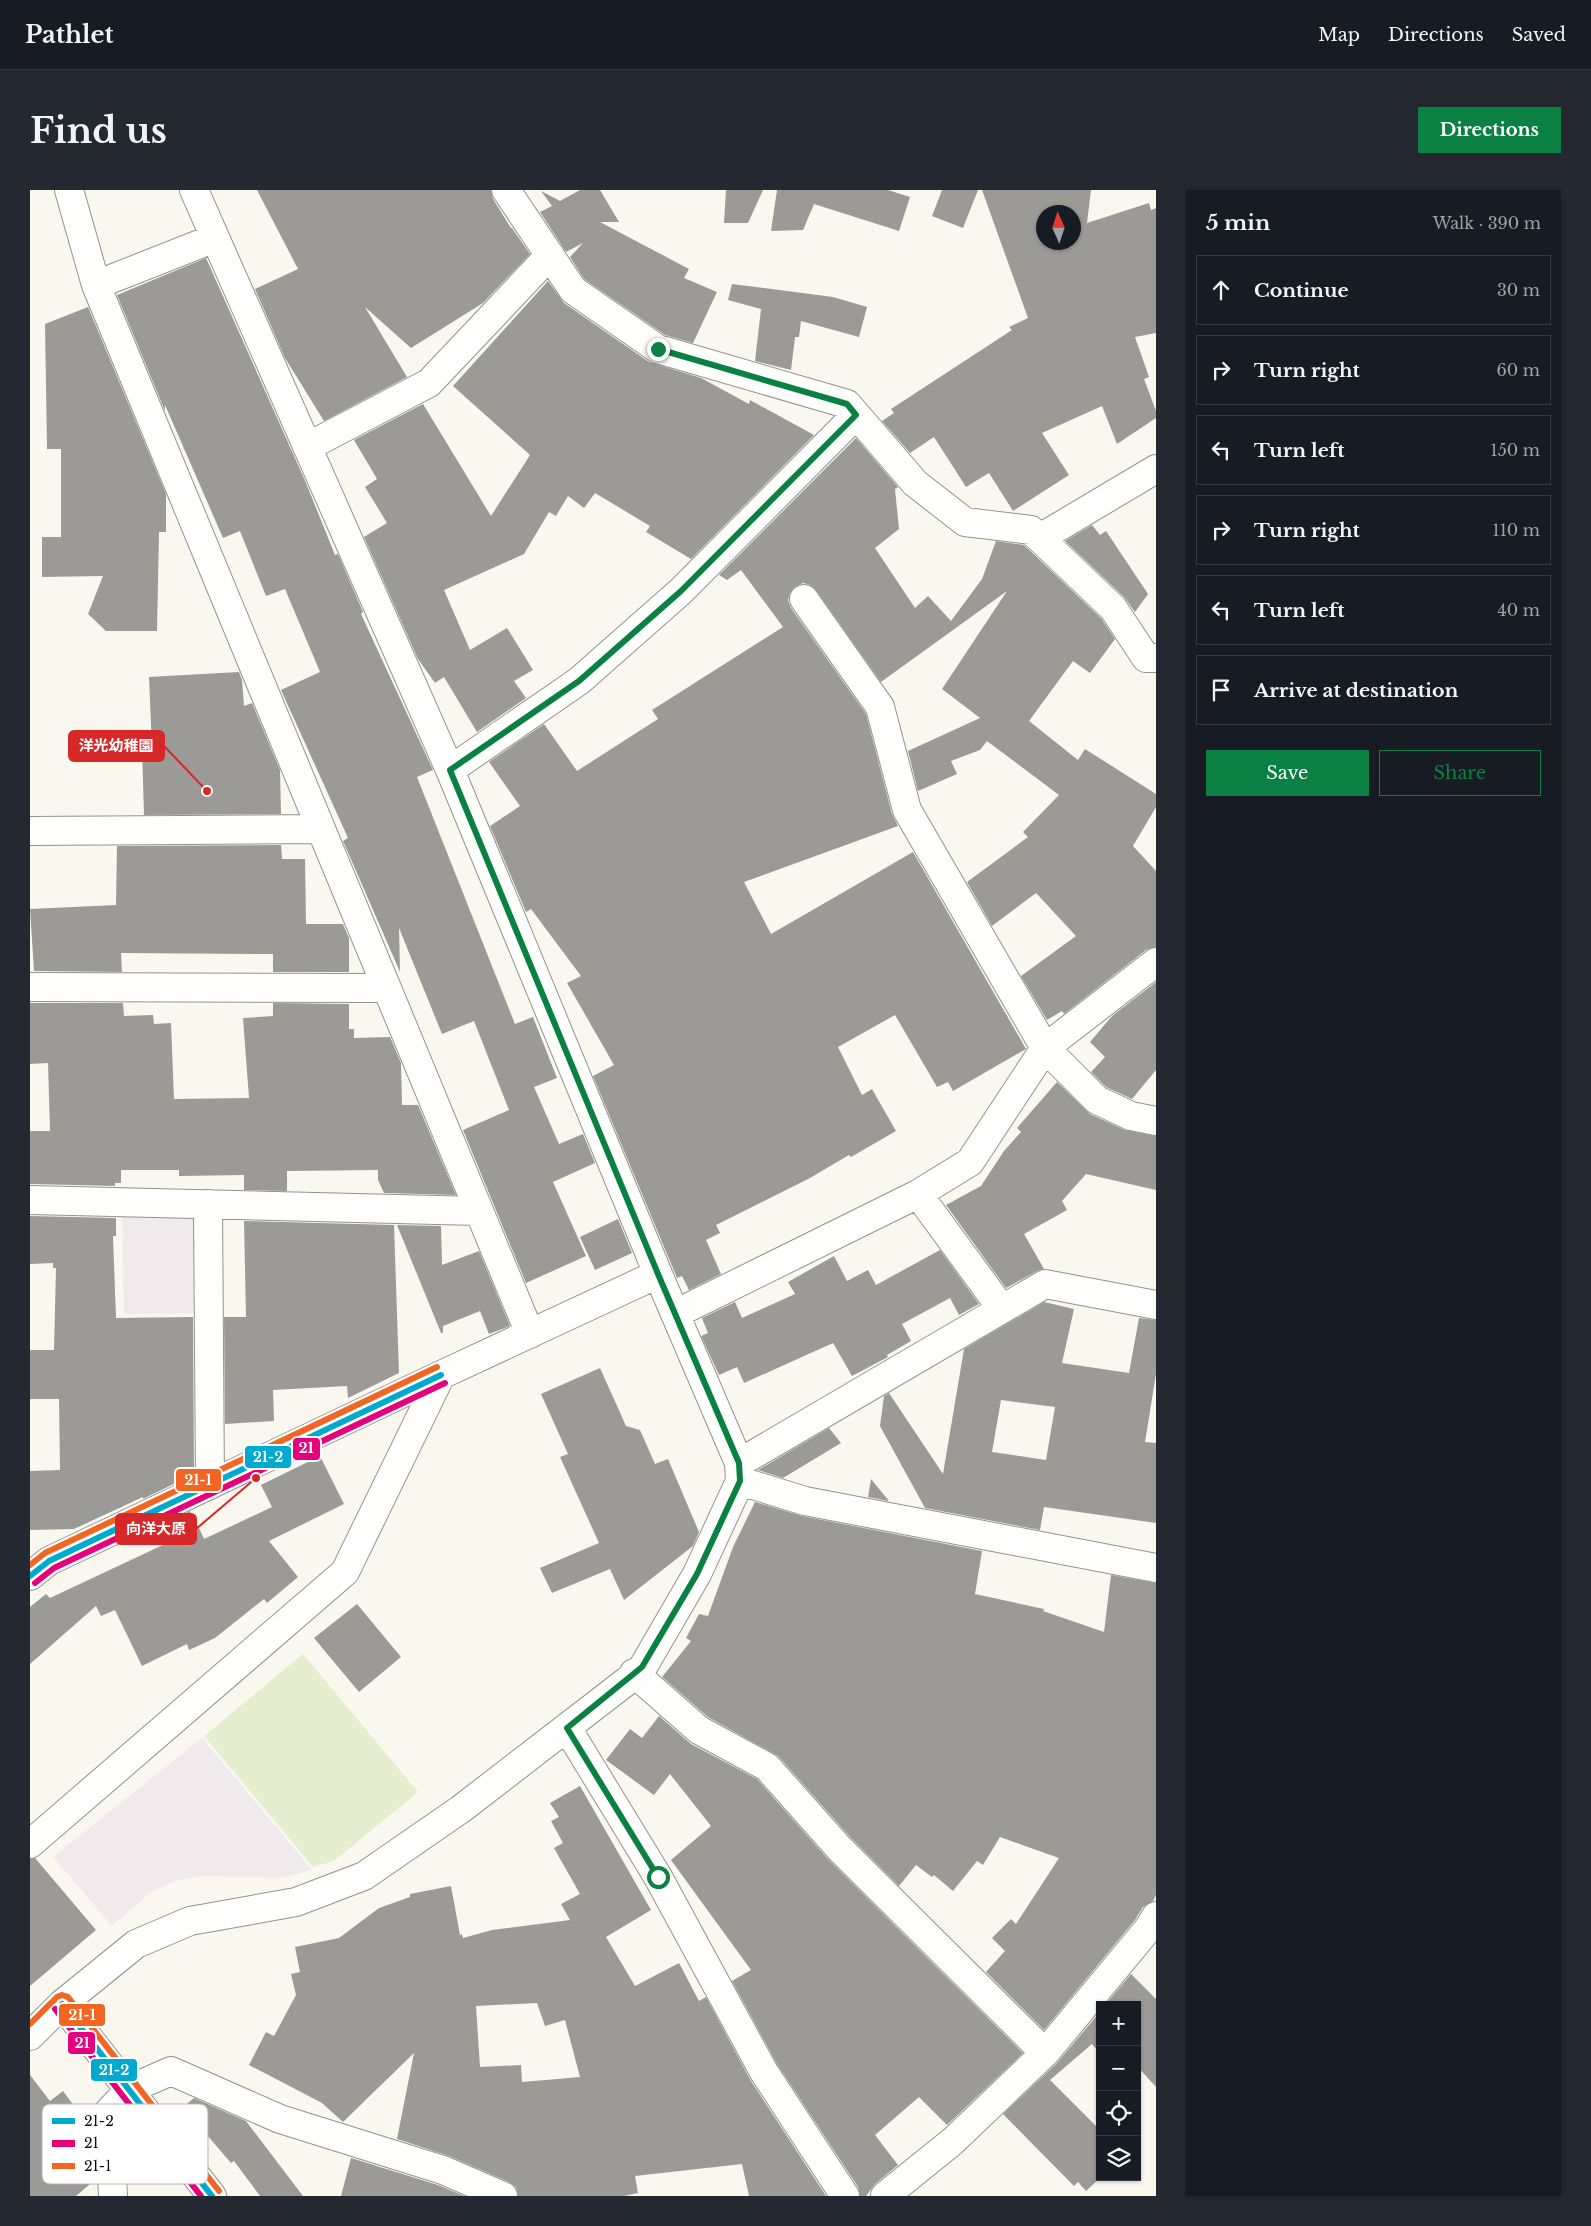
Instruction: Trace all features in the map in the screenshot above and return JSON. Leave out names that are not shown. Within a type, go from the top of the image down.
[{"type":"street","points":[[70,190],[96,285],[530,1334]]},
{"type":"street","points":[[194,190],[450,770],[739,1472],[805,1501],[1156,1568]]},
{"type":"street","points":[[506,190],[573,290],[658,349],[847,404],[915,483],[965,522],[1030,530],[1040,538],[1113,608],[1146,658],[1156,658]]},
{"type":"street","points":[[96,285],[215,238]]},
{"type":"street","points":[[307,447],[429,383],[550,255]]},
{"type":"street","points":[[450,770],[579,681],[681,591],[856,415]]},
{"type":"street","points":[[1040,538],[1156,468]]},
{"type":"street","points":[[804,599],[880,708],[907,810],[1045,1048],[1097,1100],[1131,1116],[1156,1121]]},
{"type":"street","points":[[30,831],[321,829]]},
{"type":"street","points":[[675,1314],[918,1194],[970,1162],[1045,1048],[1156,962]]},
{"type":"street","points":[[30,987],[386,988]]},
{"type":"street","points":[[918,1194],[1002,1309]]},
{"type":"street","points":[[30,1200],[478,1211]]},
{"type":"street","points":[[208,1204],[210,1485]]},
{"type":"street","points":[[30,1576],[49,1562],[658,1274]]},
{"type":"street","points":[[30,2036],[62,2004],[136,1944],[190,1921],[296,1902],[364,1876],[461,1809],[567,1728],[638,1670],[697,1574],[739,1472],[1045,1284],[1156,1305]]},
{"type":"street","points":[[30,1844],[346,1572],[442,1375]]},
{"type":"street","points":[[638,1670],[699,1730],[767,1767],[839,1848],[1045,2053]]},
{"type":"street","points":[[567,1728],[658,1877],[764,2072],[844,2196]]},
{"type":"street","points":[[885,2196],[953,2141],[1045,2053],[1148,1929],[1156,1916]]},
{"type":"street","points":[[62,2004],[141,2104]]},
{"type":"street","points":[[116,2104],[130,2089],[171,2071],[280,2119],[443,2170],[503,2196]]},
{"type":"street","points":[[203,2184],[212,2196]]},
{"type":"shaded area","points":[[122,1214],[196,1215],[198,1313],[124,1314]]},
{"type":"shaded area","points":[[202,1738],[312,1870],[282,1878],[202,1876],[177,1880],[150,1893],[112,1926],[53,1857]]},
{"type":"green space","points":[[303,1654],[418,1792],[334,1861],[313,1867],[204,1736]]},
{"type":"building","points":[[257,190],[491,190],[493,199],[530,254],[483,303],[411,348],[365,307],[407,377],[324,421],[285,358],[255,289],[298,269]]},
{"type":"building","points":[[580,190],[600,190],[619,222],[600,222],[689,269],[684,278],[717,292],[693,343],[665,335],[584,279],[570,257],[583,243],[566,252],[540,212],[552,206],[541,191],[560,201]]},
{"type":"building","points":[[726,190],[763,190],[748,223],[724,223]]},
{"type":"building","points":[[777,190],[888,190],[910,197],[899,231],[814,204],[803,230],[771,231]]},
{"type":"building","points":[[942,190],[978,190],[963,228],[932,216]]},
{"type":"building","points":[[982,190],[1091,190],[1087,223],[1149,203],[1151,210],[1156,208],[1156,333],[1135,337],[1149,377],[1144,379],[1156,411],[1156,418],[1117,444],[1102,406],[1042,433],[1069,475],[1013,511],[989,473],[966,487],[934,437],[910,453],[882,421],[894,413],[891,409],[1012,330],[1009,327],[1028,318]]},
{"type":"building","points":[[206,258],[306,483],[335,555],[338,554],[363,612],[361,614],[433,770],[417,777],[515,1024],[533,1017],[557,1078],[534,1087],[559,1144],[583,1134],[595,1163],[553,1182],[586,1256],[526,1283],[463,1130],[509,1110],[474,1021],[442,1034],[399,928],[400,972],[343,841],[348,838],[281,690],[320,672],[285,589],[266,596],[240,531],[223,538],[165,405],[165,411],[117,295]]},
{"type":"building","points":[[548,281],[564,303],[649,362],[701,378],[749,404],[750,400],[814,435],[691,559],[646,532],[650,526],[595,493],[584,508],[568,496],[556,516],[549,512],[524,554],[444,590],[470,650],[507,628],[533,670],[514,681],[526,698],[477,732],[444,677],[435,683],[418,659],[364,537],[387,523],[365,487],[377,479],[354,440],[423,404],[491,516],[530,455],[453,386]]},
{"type":"building","points":[[732,284],[833,297],[867,307],[859,337],[801,321],[799,337],[795,337],[791,370],[755,361],[761,309],[728,300]]},
{"type":"building","points":[[88,307],[166,494],[166,532],[159,532],[157,631],[106,631],[88,614],[103,576],[42,577],[42,537],[61,537],[61,449],[47,449],[45,324]]},
{"type":"building","points":[[856,438],[898,487],[895,489],[899,529],[875,548],[915,608],[928,596],[951,621],[982,579],[996,541],[1024,545],[1101,618],[1115,639],[1090,673],[1073,661],[1029,721],[1078,760],[1085,749],[1156,794],[1156,807],[1133,846],[1156,871],[1156,947],[1146,950],[1064,1014],[1062,1011],[1047,1020],[1021,976],[1076,936],[1036,893],[992,926],[967,882],[1028,837],[1023,832],[1059,795],[987,741],[980,750],[951,761],[957,774],[918,791],[908,751],[980,718],[942,689],[1007,591],[881,682],[816,590],[810,585],[803,583],[795,587],[790,593],[788,600],[791,608],[866,714],[892,814],[898,826],[744,882],[771,934],[913,852],[1026,1049],[953,1091],[948,1082],[937,1087],[895,1015],[838,1047],[862,1095],[872,1089],[896,1131],[851,1157],[849,1155],[810,1178],[716,1225],[720,1233],[706,1240],[721,1274],[689,1290],[682,1276],[677,1278],[593,1076],[614,1065],[567,983],[581,976],[531,909],[526,912],[490,826],[520,806],[489,762],[544,724],[577,771],[658,719],[652,710],[783,627],[741,570],[727,580],[719,575]]},
{"type":"building","points":[[1092,525],[1100,535],[1106,531],[1148,594],[1135,612],[1124,597],[1065,541]]},
{"type":"building","points":[[239,672],[242,680],[244,706],[252,703],[280,770],[281,814],[144,815],[142,748],[152,748],[149,677]]},
{"type":"building","points":[[281,845],[282,859],[305,859],[306,924],[343,924],[349,938],[349,972],[273,972],[273,954],[121,953],[122,972],[34,971],[30,909],[116,905],[117,846]]},
{"type":"building","points":[[1156,982],[1156,1070],[1132,1099],[1106,1087],[1091,1072],[1105,1057],[1090,1042],[1112,1016]]},
{"type":"building","points":[[30,1003],[123,1003],[124,1016],[153,1015],[154,1024],[171,1023],[174,1099],[249,1098],[243,1018],[273,1016],[273,1003],[349,1004],[349,1029],[354,1029],[354,1038],[390,1037],[401,1063],[402,1105],[418,1105],[456,1195],[384,1193],[378,1180],[378,1170],[287,1171],[287,1191],[244,1190],[244,1175],[179,1176],[179,1170],[121,1170],[121,1183],[115,1183],[115,1186],[30,1184],[30,1131],[50,1131],[48,1063],[30,1064]]},
{"type":"building","points":[[1057,1082],[1090,1114],[1125,1130],[1156,1136],[1156,1190],[1086,1174],[1062,1201],[1067,1210],[1024,1234],[1044,1269],[1006,1288],[946,1205],[981,1186],[1004,1151],[1021,1132],[1017,1128]]},
{"type":"building","points":[[30,1216],[116,1218],[116,1236],[113,1236],[116,1318],[193,1317],[194,1474],[74,1529],[30,1530],[30,1471],[60,1470],[59,1399],[30,1399],[30,1350],[54,1350],[56,1268],[53,1268],[53,1263],[30,1264]]},
{"type":"building","points":[[618,1219],[632,1253],[595,1270],[580,1237]]},
{"type":"building","points":[[244,1221],[394,1225],[399,1373],[348,1398],[347,1386],[273,1390],[274,1421],[225,1424],[224,1317],[246,1317]]},
{"type":"building","points":[[397,1225],[441,1226],[442,1265],[479,1251],[510,1326],[489,1334],[480,1311],[443,1326],[443,1333],[441,1333]]},
{"type":"building","points":[[940,1250],[979,1304],[959,1315],[950,1298],[902,1324],[911,1341],[887,1355],[888,1357],[852,1376],[833,1343],[744,1383],[737,1367],[719,1375],[701,1336],[708,1333],[702,1318],[735,1302],[742,1318],[795,1294],[788,1282],[834,1256],[847,1281],[868,1270],[876,1285]]},
{"type":"building","points":[[1044,1302],[1074,1309],[1062,1363],[1129,1373],[1139,1318],[1156,1320],[1156,1374],[1145,1442],[1156,1443],[1156,1523],[1044,1507],[1040,1530],[925,1508],[880,1426],[884,1396],[889,1393],[943,1474],[964,1349]],"holes":[[[1001,1400],[1055,1407],[1046,1460],[992,1452]]]},
{"type":"building","points":[[600,1368],[626,1426],[640,1430],[655,1464],[668,1459],[699,1532],[693,1546],[624,1600],[610,1569],[552,1593],[540,1568],[599,1543],[560,1457],[568,1454],[541,1394]]},
{"type":"building","points":[[829,1428],[841,1443],[783,1478],[758,1470]]},
{"type":"building","points":[[320,1456],[344,1504],[269,1541],[298,1577],[267,1603],[264,1599],[215,1638],[189,1650],[187,1644],[142,1666],[115,1610],[101,1616],[96,1606],[30,1664],[30,1607],[46,1594],[50,1598],[199,1528],[204,1539],[272,1507],[261,1485]]},
{"type":"building","points":[[871,1479],[889,1501],[868,1497]]},
{"type":"building","points":[[755,1502],[802,1516],[982,1551],[975,1594],[1044,1609],[1043,1611],[1104,1632],[1111,1575],[1156,1583],[1156,1895],[1153,1901],[1143,1907],[1135,1920],[1044,2030],[986,1972],[1005,1951],[992,1938],[1011,1919],[1016,1924],[1059,1858],[1000,1837],[983,1865],[977,1861],[953,1891],[934,1875],[932,1877],[916,1865],[899,1886],[850,1837],[778,1756],[708,1717],[662,1677],[691,1641],[686,1638],[699,1614],[708,1616],[733,1547]]},
{"type":"building","points":[[190,1511],[198,1527],[157,1527]]},
{"type":"building","points":[[357,1604],[401,1657],[359,1692],[314,1638]]},
{"type":"building","points":[[659,1716],[691,1744],[757,1779],[828,1859],[1023,2053],[947,2125],[919,2097],[875,2135],[898,2165],[875,2184],[866,2196],[860,2196],[858,2187],[777,2064],[732,1981],[751,1970],[671,1860],[711,1826],[670,1774],[654,1795],[606,1760],[630,1729],[642,1738]]},
{"type":"building","points":[[580,1786],[651,1910],[606,1937],[635,1986],[679,1963],[699,2001],[706,1997],[751,2081],[826,2196],[749,2196],[742,2164],[635,2176],[638,2193],[624,2196],[518,2196],[516,2187],[509,2182],[449,2156],[397,2139],[414,2053],[343,2122],[322,2103],[249,2065],[266,2032],[274,2036],[296,1995],[291,1974],[300,1972],[295,1947],[339,1938],[379,1908],[410,1897],[410,1894],[451,1886],[460,1935],[462,1934],[463,1938],[492,1930],[570,1920],[561,1904],[580,1894],[554,1848],[563,1843],[551,1821],[559,1817],[550,1803]],"holes":[[[537,2003],[545,2026],[565,2020],[580,2077],[522,2082],[521,2065],[480,2067],[476,2006]]]},
{"type":"building","points":[[35,1858],[96,1930],[30,1986],[30,1859]]},
{"type":"building","points":[[1131,1974],[1156,1999],[1156,2087],[1141,2070],[1141,2001],[1108,2001]]},
{"type":"building","points":[[1096,2017],[1096,2049],[1092,2044],[1050,2080],[1096,2126],[1097,2181],[1086,2191],[1078,2182],[1074,2186],[1003,2114],[1056,2064]]},
{"type":"building","points":[[30,2075],[50,2101],[63,2091],[73,2104],[42,2104],[42,2184],[90,2184],[76,2196],[30,2196]]},
{"type":"building","points":[[194,2098],[208,2104],[187,2104]]},
{"type":"building","points":[[208,2104],[246,2121],[303,2196],[260,2196],[234,2161],[231,2163],[208,2136]]},
{"type":"building","points":[[351,2158],[438,2185],[464,2196],[341,2196]]},
{"type":"transit line","name":"21-1","points":[[30,1565],[45,1553],[437,1367]]},
{"type":"transit line","name":"21-2","points":[[30,1576],[49,1561],[441,1375]]},
{"type":"transit line","name":"21","points":[[35,1583],[54,1568],[445,1383]]},
{"type":"transit line","name":"21-1","points":[[30,2024],[57,1997],[62,1995],[68,1997],[151,2104]]},
{"type":"transit line","name":"21-2","points":[[62,2004],[140,2104]]},
{"type":"transit line","name":"21","points":[[55,2009],[129,2104]]},
{"type":"transit line","name":"21-1","points":[[208,2177],[219,2191]]},
{"type":"transit line","name":"21","points":[[192,2184],[201,2196]]},
{"type":"transit line","name":"21-2","points":[[203,2184],[212,2196]]},
{"type":"place","name":"洋光幼稚園","points":[[207,791]]},
{"type":"place","name":"向洋大原","points":[[256,1478]]},
{"type":"route","points":[[658,349],[847,404],[856,415],[681,591],[579,681],[450,770],[658,1274],[739,1463],[740,1481],[697,1574],[642,1667],[567,1728],[658,1877]]}]
